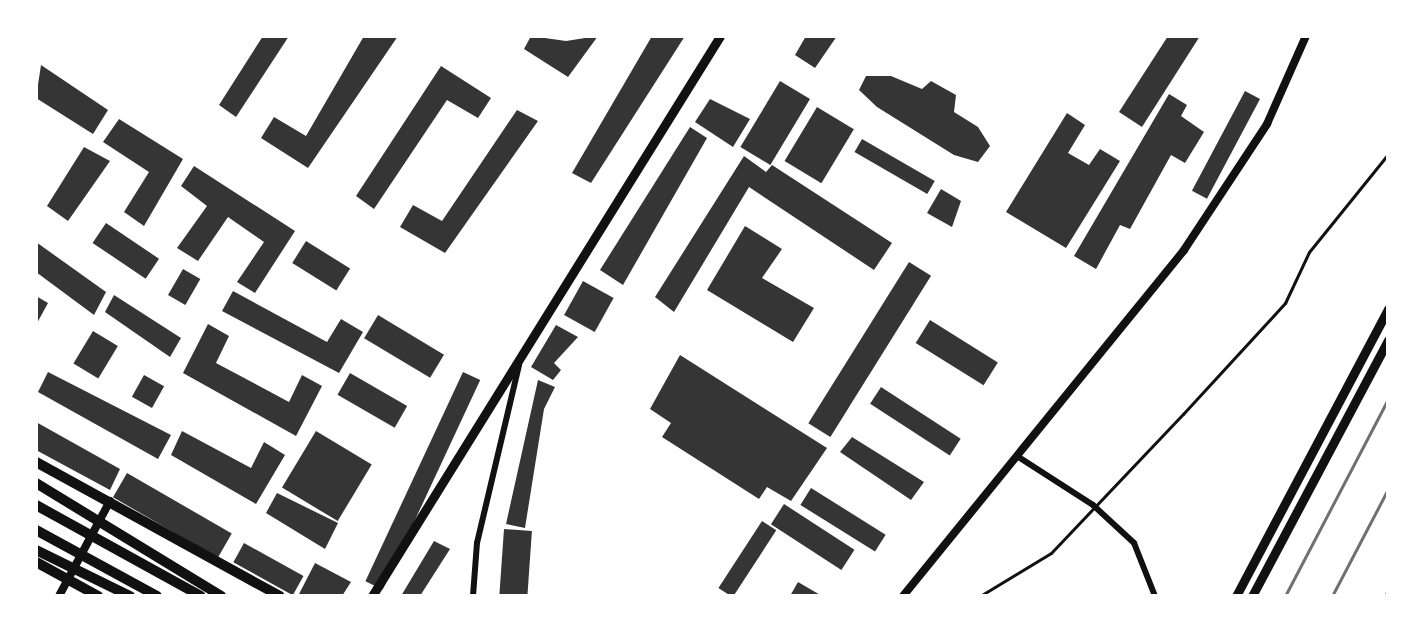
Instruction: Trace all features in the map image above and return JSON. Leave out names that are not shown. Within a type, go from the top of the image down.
[{"type":"highway","points":[[36,462],[280,596]]},
{"type":"highway","points":[[36,483],[221,596]]},
{"type":"highway","points":[[36,505],[201,596]]},
{"type":"highway","points":[[36,530],[157,596]]},
{"type":"highway","points":[[36,550],[130,596]]},
{"type":"highway","points":[[36,562],[98,596]]},
{"type":"main road","points":[[372,596],[720,36]]},
{"type":"main road","points":[[1236,596],[1388,309]]},
{"type":"main road","points":[[1252,596],[1388,340]]},
{"type":"street","points":[[903,596],[1184,250],[1267,124],[1306,36]]},
{"type":"street","points":[[473,596],[477,543],[520,359]]},
{"type":"street","points":[[1017,456],[1093,505],[1134,543],[1155,596]]},
{"type":"street","points":[[59,596],[110,501]]},
{"type":"lane","points":[[980,596],[1051,553],[1285,303],[1309,252],[1388,154]]},
{"type":"building","points":[[263,36],[289,36],[236,117],[219,105]]},
{"type":"building","points":[[364,36],[398,36],[308,168],[261,138],[274,117],[306,136]]},
{"type":"building","points":[[531,36],[566,41],[598,36],[568,77],[524,49]]},
{"type":"building","points":[[652,36],[685,36],[591,183],[572,173]]},
{"type":"building","points":[[806,36],[837,36],[815,68],[795,55]]},
{"type":"building","points":[[1168,36],[1200,36],[1142,127],[1119,112]]},
{"type":"building","points":[[41,65],[108,110],[93,134],[36,98]]},
{"type":"building","points":[[441,66],[491,98],[478,118],[447,100],[374,209],[356,196]]},
{"type":"building","points":[[866,76],[891,76],[922,89],[931,81],[956,95],[954,112],[978,127],[990,146],[978,162],[954,155],[877,107],[859,90]]},
{"type":"building","points":[[780,81],[810,99],[770,165],[740,147]]},
{"type":"building","points":[[1245,91],[1260,99],[1207,199],[1192,191]]},
{"type":"building","points":[[1169,94],[1187,105],[1181,116],[1204,132],[1185,163],[1171,155],[1130,229],[1120,225],[1096,269],[1074,256]]},
{"type":"building","points":[[710,99],[750,119],[733,147],[695,122]]},
{"type":"building","points":[[817,107],[854,129],[821,183],[785,161]]},
{"type":"building","points":[[517,110],[538,121],[445,253],[400,227],[413,205],[442,221]]},
{"type":"building","points":[[1067,113],[1085,125],[1068,153],[1089,165],[1100,149],[1120,161],[1066,248],[1006,212]]},
{"type":"building","points":[[119,119],[183,159],[144,226],[124,212],[149,172],[103,142]]},
{"type":"building","points":[[690,127],[707,138],[623,285],[600,270]]},
{"type":"building","points":[[862,139],[935,181],[927,194],[854,152]]},
{"type":"building","points":[[84,147],[110,161],[68,221],[47,206]]},
{"type":"building","points":[[744,156],[766,172],[772,165],[892,243],[874,270],[749,187],[674,312],[655,297]]},
{"type":"building","points":[[194,166],[295,231],[255,293],[237,282],[264,242],[228,217],[198,261],[177,248],[207,206],[181,186]]},
{"type":"building","points":[[941,189],[961,201],[952,227],[927,213]]},
{"type":"building","points":[[106,223],[159,259],[146,279],[93,243]]},
{"type":"building","points":[[745,226],[782,249],[762,278],[814,308],[793,342],[707,290]]},
{"type":"building","points":[[306,241],[350,269],[336,291],[292,263]]},
{"type":"building","points":[[36,242],[106,292],[94,315],[36,272]]},
{"type":"building","points":[[909,262],[931,276],[830,437],[808,423]]},
{"type":"building","points":[[183,269],[200,279],[185,305],[168,295]]},
{"type":"building","points":[[583,281],[614,298],[595,332],[564,315]]},
{"type":"building","points":[[233,291],[327,342],[341,319],[363,332],[339,373],[222,311]]},
{"type":"building","points":[[114,295],[181,338],[170,357],[105,312]]},
{"type":"building","points":[[36,296],[48,303],[36,325]]},
{"type":"building","points":[[378,315],[444,355],[430,378],[364,338]]},
{"type":"building","points":[[930,320],[998,362],[984,385],[916,343]]},
{"type":"building","points":[[208,324],[229,336],[216,363],[289,402],[302,375],[322,386],[296,436],[183,373]]},
{"type":"building","points":[[556,325],[578,337],[554,363],[561,370],[553,380],[531,367]]},
{"type":"building","points":[[93,331],[118,346],[98,379],[73,364]]},
{"type":"building","points":[[680,355],[827,448],[791,501],[767,487],[759,499],[662,437],[671,423],[650,409]]},
{"type":"building","points":[[48,372],[171,435],[158,459],[38,392]]},
{"type":"building","points":[[463,372],[480,380],[383,589],[365,581]]},
{"type":"building","points":[[350,373],[407,406],[395,428],[338,395]]},
{"type":"building","points":[[144,375],[164,386],[152,408],[132,397]]},
{"type":"building","points":[[538,380],[555,387],[544,409],[525,528],[506,524]]},
{"type":"building","points":[[881,387],[961,439],[950,456],[870,404]]},
{"type":"building","points":[[36,422],[120,469],[110,490],[36,450]]},
{"type":"building","points":[[182,431],[251,468],[264,442],[285,455],[256,504],[171,455]]},
{"type":"building","points":[[316,431],[372,464],[338,521],[282,488]]},
{"type":"building","points":[[852,437],[924,482],[911,500],[840,452]]},
{"type":"building","points":[[127,473],[232,534],[218,558],[113,497]]},
{"type":"building","points":[[811,488],[886,535],[875,552],[800,505]]},
{"type":"building","points":[[277,493],[338,523],[325,549],[266,513]]},
{"type":"building","points":[[784,504],[854,550],[841,570],[771,524]]},
{"type":"building","points":[[762,521],[776,530],[734,596],[718,588]]},
{"type":"building","points":[[504,529],[532,531],[527,596],[499,596]]},
{"type":"building","points":[[434,541],[450,549],[420,596],[401,596]]},
{"type":"building","points":[[244,543],[303,576],[293,595],[233,562]]},
{"type":"building","points":[[315,563],[351,582],[342,596],[298,596]]},
{"type":"building","points":[[798,582],[822,596],[790,596]]},
{"type":"railway","points":[[1285,596],[1388,399]]},
{"type":"railway","points":[[1332,596],[1388,489]]},
{"type":"railway","points":[[1385,596],[1388,590]]}]
